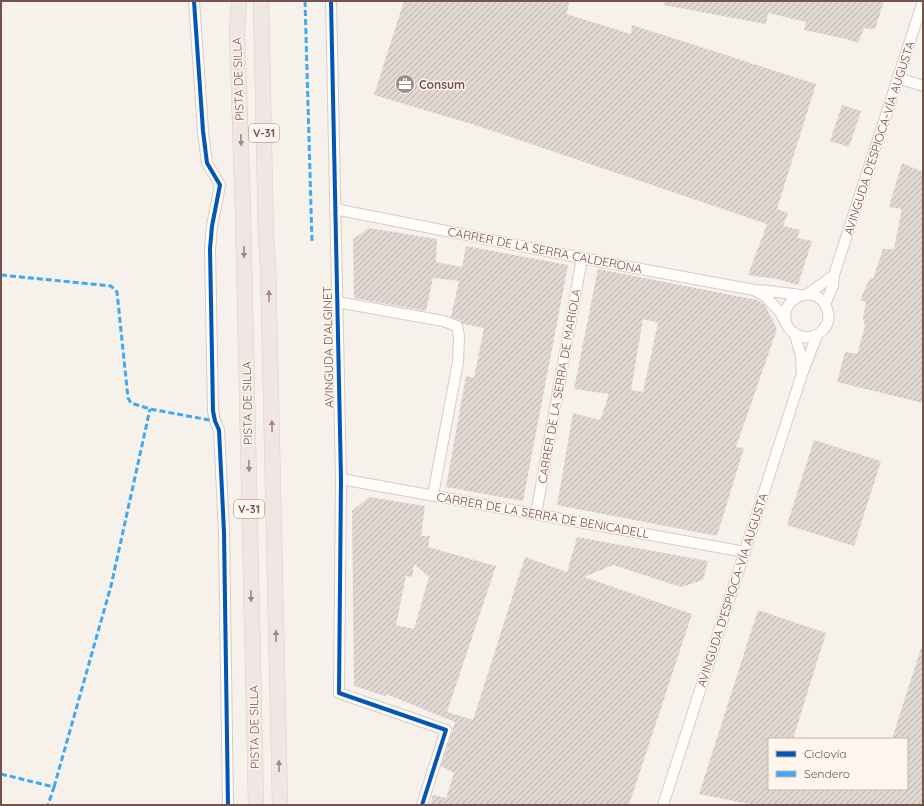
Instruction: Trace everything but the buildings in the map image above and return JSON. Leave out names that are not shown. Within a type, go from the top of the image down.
[{"type":"highway","points":[[229,1],[237,31]]},
{"type":"highway","name":"PISTA DE SILLA","points":[[239,1],[237,31],[244,220],[256,805]]},
{"type":"highway","name":"PISTA DE SILLA","points":[[261,1],[280,805]]},
{"type":"highway","points":[[268,264],[276,237],[271,1]]},
{"type":"street","points":[[194,1],[203,131],[208,163],[220,185],[212,226],[210,256],[213,411],[219,430],[224,532],[228,805]]},
{"type":"street","name":"AVINGUDA D'ALGINET","points":[[331,1],[341,479],[339,693],[446,730],[422,805]]},
{"type":"street","name":"AVINGUDA D'ESPIOCA-VÍA AUGUSTA","points":[[825,304],[923,1]]},
{"type":"street","points":[[898,78],[923,86]]},
{"type":"street","name":"CARRER DE LA SERRA CALDERONA","points":[[335,209],[582,258],[754,290],[804,294]]},
{"type":"street","name":"CARRER DE LA SERRA DE MARIOLA","points":[[536,514],[582,258]]},
{"type":"street","points":[[802,374],[801,356],[795,336],[785,321],[786,308],[795,297],[804,294],[825,282],[834,274]]},
{"type":"street","name":"CARRER DE LA SERRA CALDERONA","points":[[754,290],[766,297],[780,312],[785,321]]},
{"type":"street","points":[[795,336],[806,338],[813,337],[825,328],[828,320],[829,313],[822,300],[815,296],[804,294]]},
{"type":"street","points":[[337,302],[443,321],[457,326],[459,336],[458,362],[433,495]]},
{"type":"street","name":"AVINGUDA D'ESPIOCA-VÍA AUGUSTA","points":[[663,805],[802,374],[817,335]]},
{"type":"street","name":"CARRER DE LA SERRA DE BENICADELL","points":[[341,479],[745,552]]},
{"type":"marked path","points":[[305,1],[312,242]]},
{"type":"marked path","points":[[1,275],[111,286],[117,292],[128,398],[131,403],[150,409],[215,421]]},
{"type":"marked path","points":[[54,787],[111,586],[150,409]]},
{"type":"marked path","points":[[1,774],[54,787],[48,805]]},
{"type":"cycle path","points":[[194,1],[203,131],[207,163],[220,185],[212,226],[210,249],[213,411],[219,430],[224,532],[228,805]]},
{"type":"cycle path","points":[[331,1],[341,479],[339,693],[446,730],[422,805]]},
{"type":"place","name":"Consum","points":[[405,84]]}]
